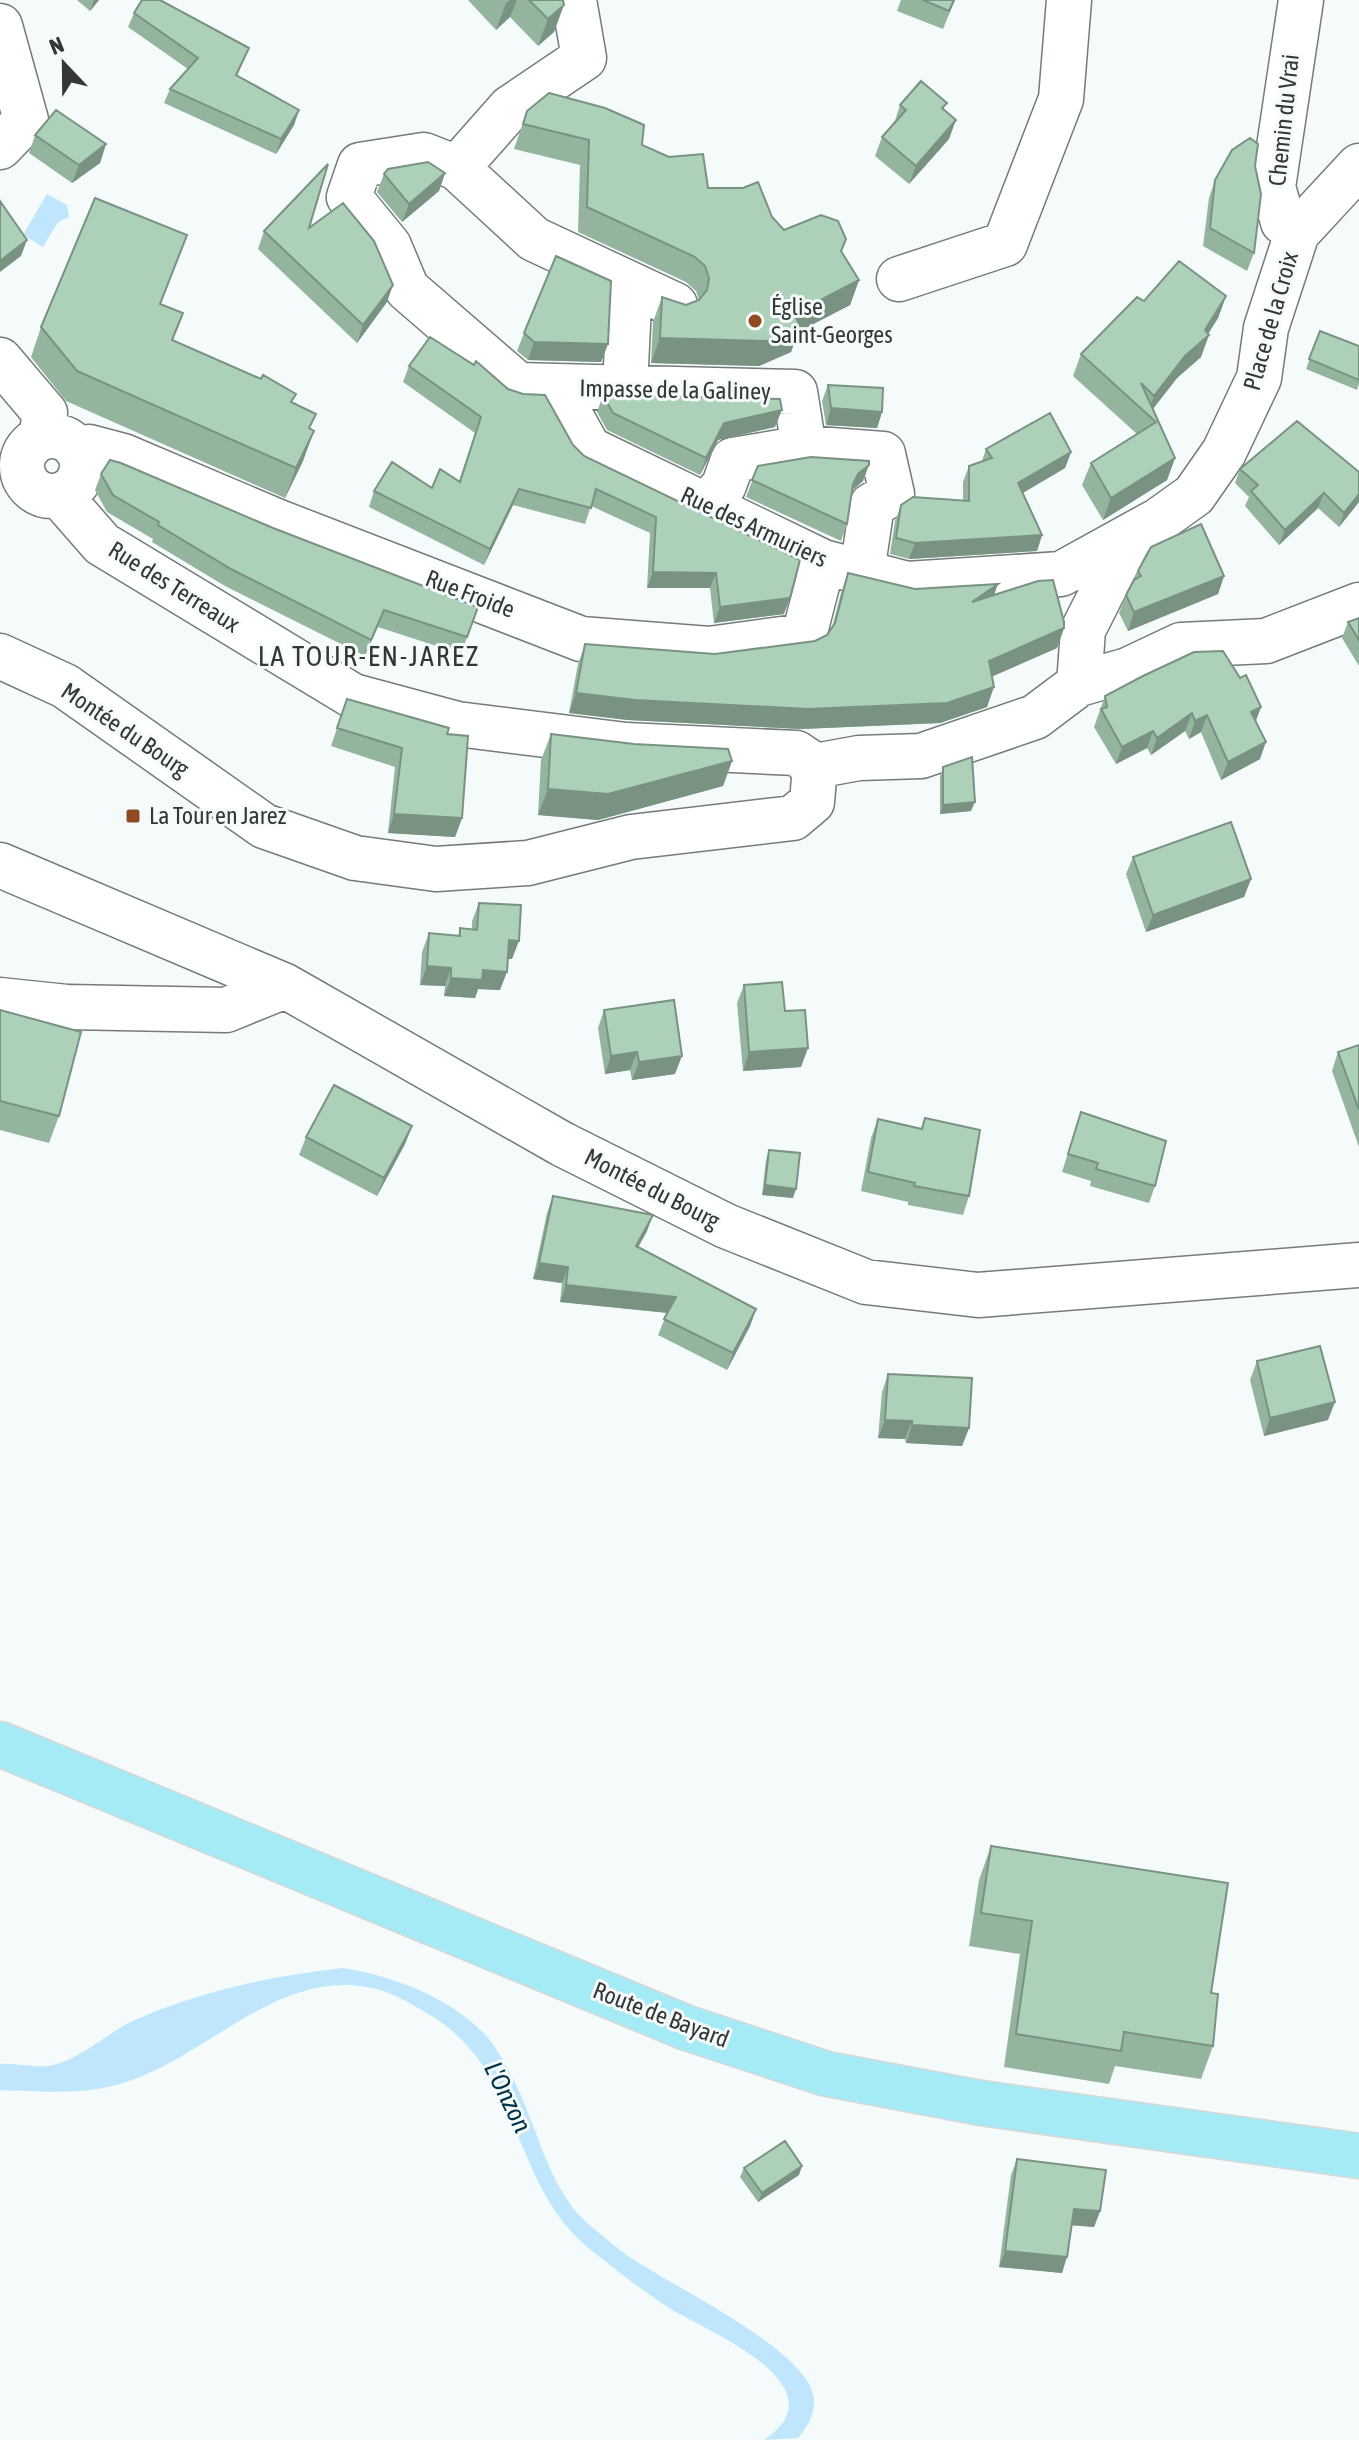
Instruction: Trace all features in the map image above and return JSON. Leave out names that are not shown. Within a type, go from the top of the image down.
[{"type":"main road","name":"Route de Bayard","points":[[0,1744],[687,2028],[827,2074],[981,2103],[1359,2156]]},
{"type":"street","points":[[574,0],[584,58],[510,108],[457,168],[534,239],[675,305]]},
{"type":"street","points":[[899,279],[1005,244],[1061,99],[1069,0]]},
{"type":"street","name":"Chemin du Vrai","points":[[1297,233],[1283,222],[1273,187],[1301,0]]},
{"type":"street","points":[[0,26],[26,120],[0,147]]},
{"type":"street","name":"Impasse de la Galiney","points":[[457,168],[424,155],[360,165],[349,197],[389,246],[407,289],[518,385],[795,392],[804,448]]},
{"type":"street","points":[[1297,233],[1359,166]]},
{"type":"street","name":"Place de la Croix","points":[[1079,684],[1083,630],[1130,537],[1194,495],[1224,452],[1259,378],[1266,328],[1297,233]]},
{"type":"street","points":[[625,386],[630,285]]},
{"type":"street","points":[[0,360],[45,413],[21,451],[26,483],[41,495],[60,496],[79,481],[81,456],[72,443],[57,435],[21,451]]},
{"type":"street","name":"Rue des Armuriers","points":[[555,388],[589,449],[842,567],[907,584],[1061,574],[1130,537]]},
{"type":"street","name":"Rue Froide","points":[[81,456],[89,447],[123,456],[276,521],[581,639],[709,649],[804,636],[842,567]]},
{"type":"street","points":[[707,506],[724,485],[733,460],[804,448],[883,454],[892,494],[872,505],[842,567]]},
{"type":"street","name":"Rue des Terreaux","points":[[60,496],[102,544],[353,696],[457,724],[626,745],[796,753],[815,766]]},
{"type":"street","points":[[815,766],[859,758],[921,756],[1035,717],[1079,684],[1128,670],[1181,645],[1266,641],[1359,605]]},
{"type":"street","name":"Montée du Bourg","points":[[0,656],[65,686],[264,826],[355,858],[436,869],[528,863],[631,837],[793,818],[812,802],[815,766]]},
{"type":"street","name":"Montée du Bourg","points":[[0,865],[62,895],[285,986],[562,1144],[726,1226],[866,1282],[978,1295],[1359,1265]]},
{"type":"street","points":[[0,1000],[67,1007],[226,1010],[285,986]]},
{"type":"water","points":[[47,194],[67,205],[69,217],[58,222],[43,247],[23,235]]},
{"type":"water","name":"L'Onzon","points":[[343,1968],[402,1983],[440,2000],[458,2011],[488,2038],[514,2081],[554,2176],[578,2214],[636,2261],[760,2337],[787,2358],[806,2380],[814,2405],[810,2420],[798,2438],[764,2440],[785,2420],[789,2400],[780,2381],[762,2363],[649,2295],[591,2250],[564,2224],[545,2194],[500,2095],[482,2064],[457,2036],[425,2012],[395,1996],[376,1989],[341,1985],[309,1990],[277,2001],[157,2070],[126,2082],[79,2091],[0,2090],[0,2064],[49,2066],[61,2063],[135,2020],[185,2001],[263,1980]]},
{"type":"building","points":[[142,0],[160,0],[249,48],[236,75],[299,110],[281,139],[170,89],[198,58],[134,13]]},
{"type":"building","points":[[529,0],[563,0],[564,5],[548,19]]},
{"type":"building","points":[[923,0],[954,0],[949,11]]},
{"type":"building","points":[[921,81],[947,103],[942,108],[956,120],[916,166],[882,137],[906,110],[900,105]]},
{"type":"building","points":[[549,93],[605,108],[644,125],[642,145],[669,157],[703,154],[708,188],[743,188],[758,182],[772,217],[784,230],[821,215],[838,221],[846,239],[841,251],[859,280],[794,314],[800,326],[768,341],[660,338],[662,297],[686,305],[699,300],[707,290],[709,278],[705,266],[695,257],[587,207],[589,140],[523,124],[527,111]]},
{"type":"building","points":[[56,110],[106,144],[79,165],[35,135]]},
{"type":"building","points":[[1250,138],[1258,144],[1255,166],[1261,194],[1254,253],[1210,228],[1215,180],[1232,150]]},
{"type":"building","points":[[428,162],[445,173],[409,204],[384,174],[388,169]]},
{"type":"building","points":[[328,164],[309,228],[343,203],[374,241],[393,285],[363,325],[264,231]]},
{"type":"building","points":[[95,198],[187,235],[160,304],[183,313],[172,340],[261,379],[263,375],[296,394],[291,402],[316,414],[309,428],[314,431],[296,468],[77,371],[41,327]]},
{"type":"building","points":[[0,201],[27,240],[0,261]]},
{"type":"building","points":[[556,256],[611,281],[608,344],[534,342],[524,333]]},
{"type":"building","points":[[1179,261],[1226,296],[1205,330],[1209,335],[1185,356],[1154,396],[1141,383],[1175,458],[1111,498],[1091,463],[1156,422],[1081,354],[1137,297],[1144,301]]},
{"type":"building","points":[[1320,331],[1359,346],[1359,380],[1309,359]]},
{"type":"building","points":[[430,337],[474,365],[476,361],[508,389],[523,394],[545,395],[573,445],[584,456],[800,560],[790,598],[720,607],[716,573],[653,572],[656,517],[596,489],[591,508],[519,489],[490,549],[374,491],[392,462],[432,488],[440,469],[460,482],[481,417],[409,366]]},
{"type":"building","points":[[828,385],[883,388],[882,412],[831,408]]},
{"type":"building","points":[[603,395],[780,399],[782,410],[724,423],[706,458],[613,413]]},
{"type":"building","points":[[1050,413],[1071,452],[1018,483],[1042,535],[915,543],[896,538],[901,505],[913,497],[969,501],[969,466],[992,458],[986,449]]},
{"type":"building","points":[[1297,421],[1359,472],[1359,494],[1344,513],[1324,493],[1285,530],[1251,491],[1258,485],[1240,469]]},
{"type":"building","points":[[811,457],[869,461],[853,484],[847,524],[752,480],[758,466]]},
{"type":"building","points":[[110,460],[273,528],[478,607],[467,637],[384,610],[371,640],[231,569],[113,495],[101,474]]},
{"type":"building","points":[[1201,524],[1224,576],[1134,612],[1126,595],[1134,580],[1141,576],[1138,571],[1151,547]]},
{"type":"building","points":[[848,573],[915,589],[998,584],[972,602],[1038,581],[1053,580],[1064,628],[989,661],[994,687],[947,703],[808,709],[635,700],[576,693],[585,644],[715,654],[815,641],[827,635],[835,623]]},
{"type":"building","points":[[1359,618],[1359,640],[1348,622]]},
{"type":"building","points":[[1223,651],[1240,678],[1246,675],[1261,707],[1251,712],[1266,742],[1228,762],[1207,715],[1195,721],[1192,713],[1157,738],[1153,731],[1122,747],[1101,709],[1107,707],[1105,696],[1194,652]]},
{"type":"building","points":[[347,699],[449,728],[447,734],[468,736],[462,818],[394,814],[402,748],[337,728]]},
{"type":"building","points":[[551,734],[634,744],[728,749],[732,761],[608,794],[548,789]]},
{"type":"building","points":[[972,757],[975,802],[943,805],[943,767]]},
{"type":"building","points":[[1231,822],[1251,879],[1153,915],[1133,857]]},
{"type":"building","points":[[479,903],[521,905],[519,941],[509,940],[507,972],[483,970],[482,980],[451,978],[451,968],[427,966],[429,933],[460,936],[460,928],[477,930]]},
{"type":"building","points":[[782,982],[785,1011],[805,1010],[808,1048],[749,1052],[744,985]]},
{"type":"building","points":[[674,1000],[682,1056],[639,1062],[637,1052],[611,1056],[604,1010]]},
{"type":"building","points":[[0,1010],[81,1032],[59,1116],[0,1101]]},
{"type":"building","points":[[1359,1045],[1359,1110],[1338,1052]]},
{"type":"building","points":[[334,1085],[412,1126],[384,1178],[306,1137]]},
{"type":"building","points":[[1081,1112],[1166,1141],[1155,1186],[1096,1169],[1098,1163],[1068,1154]]},
{"type":"building","points":[[925,1118],[980,1130],[969,1196],[914,1186],[915,1183],[868,1172],[878,1119],[922,1129]]},
{"type":"building","points":[[769,1150],[800,1153],[796,1189],[765,1185]]},
{"type":"building","points":[[553,1196],[653,1215],[636,1246],[756,1309],[733,1353],[664,1319],[676,1297],[566,1285],[568,1267],[539,1263]]},
{"type":"building","points":[[1320,1346],[1335,1402],[1270,1418],[1257,1361]]},
{"type":"building","points":[[888,1374],[972,1378],[969,1428],[912,1425],[912,1421],[885,1420]]},
{"type":"building","points":[[991,1846],[1228,1883],[1211,1993],[1218,1994],[1213,2046],[1124,2032],[1121,2051],[1016,2034],[1032,1921],[981,1913]]},
{"type":"building","points":[[785,2141],[802,2166],[762,2193],[744,2168]]},
{"type":"building","points":[[1017,2159],[1106,2170],[1100,2211],[1074,2209],[1067,2257],[1005,2251]]},
{"type":"place","name":"Église Saint-Georges","points":[[755,321]]},
{"type":"place","name":"La Tour en Jarez","points":[[133,816]]},
{"type":"district","name":"LA TOUR-EN-JAREZ","points":[[369,656]]}]
